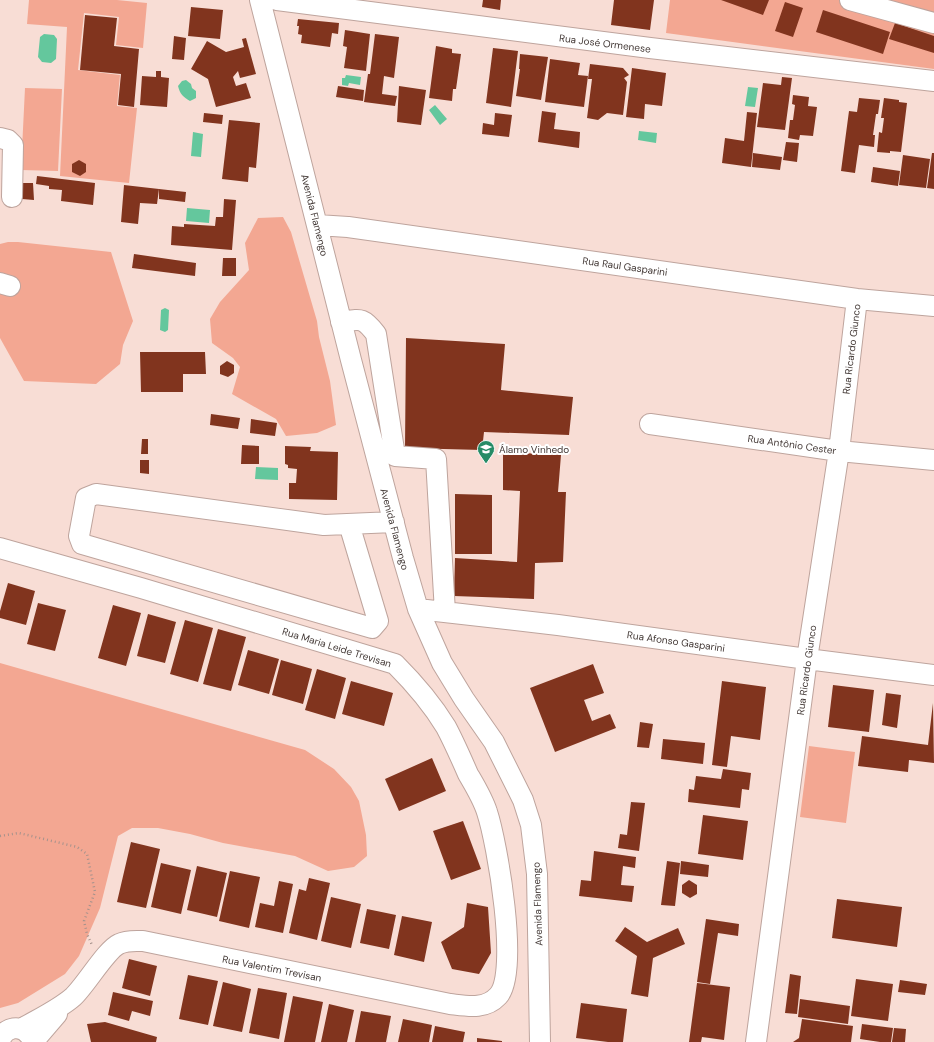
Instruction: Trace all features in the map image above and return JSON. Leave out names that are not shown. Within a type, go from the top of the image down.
[{"type":"street","name":"Avenida Flamengo","points":[[260,0],[341,322],[418,609],[442,663],[464,699],[494,742],[523,800],[531,825],[537,874],[540,1042]]},
{"type":"street","name":"Rua José Ormenese","points":[[277,0],[650,48],[934,81]]},
{"type":"street","points":[[850,0],[934,23]]},
{"type":"street","points":[[0,138],[8,140],[13,145],[12,197]]},
{"type":"street","name":"Rua Raul Gasparini","points":[[317,224],[348,227],[858,299],[934,306]]},
{"type":"street","name":"Rua Ricardo Giunco","points":[[756,1042],[807,659],[839,451],[858,299]]},
{"type":"street","points":[[341,322],[359,319],[368,324],[376,334],[395,456],[436,459],[445,612]]},
{"type":"street","name":"Rua Antônio Cester","points":[[650,424],[839,451],[934,460]]},
{"type":"street","points":[[349,524],[378,620],[372,628],[82,544],[79,536],[86,498],[96,494],[324,525],[394,522]]},
{"type":"street","name":"Rua Maria Leide Trevisan","points":[[0,548],[141,588],[394,664],[414,683],[445,727],[487,811],[497,854],[504,900],[508,948],[505,980],[499,995]]},
{"type":"street","name":"Rua Afonso Gasparini","points":[[418,609],[566,626],[934,675]]},
{"type":"street","name":"Rua Valentim Trevisan","points":[[15,1036],[67,1002],[80,989],[110,951],[118,944],[128,941],[143,942],[450,1004],[475,1007],[489,1003],[499,995]]},
{"type":"path","points":[[0,836],[19,833],[78,847],[88,854],[95,892],[84,921],[87,934],[93,946]]},
{"type":"shaded area","points":[[29,0],[117,0],[147,3],[143,48],[116,45],[119,17],[84,13],[78,70],[120,75],[117,106],[137,108],[129,183],[60,176],[67,27],[27,24]]},
{"type":"shaded area","points":[[670,0],[934,0],[934,69],[666,33]]},
{"type":"shaded area","points":[[44,34],[54,35],[57,39],[56,59],[51,63],[42,62],[38,57],[40,37]]},
{"type":"shaded area","points":[[346,75],[361,77],[360,85],[349,83],[348,86],[342,85],[342,78],[345,78]]},
{"type":"shaded area","points":[[186,80],[196,91],[196,98],[190,101],[182,95],[178,86],[182,81]]},
{"type":"shaded area","points":[[748,87],[758,88],[755,107],[745,106]]},
{"type":"shaded area","points":[[25,88],[62,89],[58,171],[21,170]]},
{"type":"shaded area","points":[[435,105],[447,119],[440,125],[429,110]]},
{"type":"shaded area","points":[[639,131],[657,133],[656,143],[638,140]]},
{"type":"shaded area","points":[[193,132],[203,134],[201,157],[191,156]]},
{"type":"shaded area","points":[[187,208],[210,210],[209,223],[186,221]]},
{"type":"shaded area","points":[[283,217],[291,232],[317,321],[319,337],[330,381],[336,425],[317,433],[286,436],[276,419],[232,394],[240,367],[233,358],[212,343],[210,319],[220,302],[249,270],[245,243],[258,218]]},
{"type":"shaded area","points":[[8,242],[111,252],[133,321],[123,345],[120,364],[96,384],[24,381],[0,338],[0,244]]},
{"type":"shaded area","points":[[165,308],[169,310],[168,330],[165,332],[160,330],[161,310]]},
{"type":"shaded area","points":[[256,467],[278,468],[278,480],[255,479]]},
{"type":"shaded area","points":[[0,663],[305,750],[334,769],[351,787],[359,801],[366,835],[367,856],[354,867],[328,871],[295,856],[223,843],[190,834],[158,828],[132,828],[118,836],[100,908],[79,956],[65,974],[18,1003],[0,1008]]},
{"type":"shaded area","points":[[809,746],[855,752],[846,823],[800,817]]},
{"type":"building","points":[[483,0],[501,0],[500,10],[482,7]]},
{"type":"building","points":[[614,0],[654,0],[650,30],[611,25]]},
{"type":"building","points":[[721,0],[769,0],[763,15]]},
{"type":"building","points":[[785,2],[803,8],[793,37],[775,31]]},
{"type":"building","points":[[191,7],[223,10],[220,39],[188,36]]},
{"type":"building","points":[[823,10],[890,32],[883,54],[816,32]]},
{"type":"building","points":[[85,15],[117,18],[114,46],[139,49],[134,107],[118,105],[121,74],[80,70]]},
{"type":"building","points":[[298,19],[339,23],[338,34],[332,33],[330,47],[301,43],[302,35],[298,34]]},
{"type":"building","points":[[895,23],[934,36],[934,53],[889,39]]},
{"type":"building","points":[[345,30],[370,34],[366,71],[344,68],[347,47],[343,46]]},
{"type":"building","points":[[375,34],[399,37],[394,78],[384,76],[382,94],[397,96],[395,106],[364,102],[368,74],[370,74]]},
{"type":"building","points":[[174,36],[186,38],[184,60],[172,59]]},
{"type":"building","points":[[246,38],[256,74],[240,78],[238,71],[233,77],[236,86],[246,83],[251,98],[216,107],[208,79],[191,69],[207,41],[226,52],[244,47],[242,39]]},
{"type":"building","points":[[436,46],[452,49],[452,53],[461,54],[456,89],[453,89],[452,101],[429,98]]},
{"type":"building","points":[[493,48],[518,51],[511,107],[486,103]]},
{"type":"building","points":[[520,54],[548,57],[541,100],[516,96],[520,69]]},
{"type":"building","points":[[550,59],[580,63],[578,75],[588,76],[584,107],[545,102]]},
{"type":"building","points":[[590,64],[623,68],[629,75],[624,78],[627,82],[623,115],[607,113],[598,120],[587,118],[592,79],[588,79]]},
{"type":"building","points":[[632,68],[666,73],[662,106],[645,104],[644,119],[626,117]]},
{"type":"building","points":[[156,71],[161,71],[161,77],[169,78],[167,107],[140,105],[142,76],[156,77]]},
{"type":"building","points":[[782,77],[792,78],[785,130],[757,127],[763,83],[781,85]]},
{"type":"building","points":[[338,86],[364,90],[363,101],[336,97]]},
{"type":"building","points":[[399,86],[426,90],[421,125],[397,122]]},
{"type":"building","points":[[793,95],[809,97],[808,106],[817,107],[813,136],[800,135],[799,140],[788,138],[790,120],[793,120],[795,105],[792,104]]},
{"type":"building","points":[[859,98],[880,100],[873,135],[875,135],[874,147],[859,145],[855,173],[841,171],[849,111],[857,112]]},
{"type":"building","points":[[884,98],[899,100],[899,102],[907,103],[901,152],[877,152],[879,132],[882,133],[884,118],[881,118]]},
{"type":"building","points":[[542,111],[556,113],[554,129],[580,132],[579,148],[538,142]]},
{"type":"building","points":[[747,112],[757,113],[751,167],[722,163],[725,138],[744,141]]},
{"type":"building","points":[[204,113],[223,115],[222,124],[203,122]]},
{"type":"building","points":[[495,113],[512,115],[509,137],[482,134],[483,123],[494,125]]},
{"type":"building","points":[[229,120],[260,123],[256,168],[249,167],[248,182],[222,179]]},
{"type":"building","points":[[786,142],[799,143],[797,162],[783,160]]},
{"type":"building","points":[[753,153],[782,157],[780,170],[752,167]]},
{"type":"building","points":[[932,153],[934,153],[934,189],[927,188]]},
{"type":"building","points":[[903,155],[930,159],[926,188],[899,185]]},
{"type":"building","points":[[79,160],[86,164],[86,172],[80,176],[72,172],[72,164]]},
{"type":"building","points":[[873,167],[900,171],[898,186],[871,182]]},
{"type":"building","points":[[37,176],[95,183],[93,205],[61,201],[62,190],[49,189],[49,186],[36,184]]},
{"type":"building","points":[[20,183],[33,183],[34,200],[22,199]]},
{"type":"building","points":[[124,185],[159,189],[157,204],[140,203],[138,224],[121,222]]},
{"type":"building","points":[[159,189],[186,192],[185,202],[159,199]]},
{"type":"building","points":[[224,199],[236,200],[232,250],[171,245],[172,226],[184,227],[184,224],[215,226],[216,217],[223,217]]},
{"type":"building","points":[[134,254],[196,263],[195,276],[132,268]]},
{"type":"building","points":[[223,258],[236,258],[236,276],[222,276]]},
{"type":"building","points":[[406,338],[505,344],[501,390],[573,397],[569,435],[484,432],[482,450],[405,448]]},
{"type":"building","points":[[140,352],[205,352],[206,374],[183,374],[183,392],[141,392]]},
{"type":"building","points":[[227,361],[234,365],[234,373],[228,377],[220,374],[220,366]]},
{"type":"building","points":[[211,414],[240,418],[238,429],[210,425]]},
{"type":"building","points":[[251,419],[277,423],[275,436],[250,433]]},
{"type":"building","points":[[142,439],[148,439],[148,454],[141,454]]},
{"type":"building","points":[[242,445],[259,446],[259,464],[241,464]]},
{"type":"building","points":[[285,446],[311,447],[310,451],[338,452],[337,500],[289,499],[289,483],[296,483],[297,469],[288,468],[288,465],[285,464]]},
{"type":"building","points":[[503,452],[561,455],[558,492],[566,492],[563,562],[535,563],[534,599],[454,596],[455,558],[517,562],[520,491],[503,490]]},
{"type":"building","points":[[140,460],[149,460],[149,474],[140,473]]},
{"type":"building","points":[[455,494],[492,495],[492,554],[455,554]]},
{"type":"building","points":[[8,583],[35,591],[26,625],[0,618],[0,611]]},
{"type":"building","points":[[38,603],[66,610],[55,651],[27,644]]},
{"type":"building","points":[[113,605],[141,613],[126,666],[98,658]]},
{"type":"building","points":[[148,614],[176,622],[165,663],[137,656]]},
{"type":"building","points":[[185,620],[213,628],[198,682],[170,674]]},
{"type":"building","points":[[218,629],[246,637],[231,691],[203,684]]},
{"type":"building","points":[[248,650],[279,659],[269,694],[238,685]]},
{"type":"building","points":[[281,660],[312,669],[303,704],[272,695]]},
{"type":"building","points":[[593,664],[604,693],[584,700],[592,721],[610,714],[616,728],[555,752],[530,688]]},
{"type":"building","points":[[317,669],[346,678],[335,719],[305,710]]},
{"type":"building","points":[[351,681],[393,693],[384,726],[342,714]]},
{"type":"building","points":[[722,681],[766,687],[760,740],[731,736],[727,767],[712,765]]},
{"type":"building","points":[[833,685],[874,690],[869,732],[828,727]]},
{"type":"building","points":[[886,693],[901,695],[897,728],[882,725]]},
{"type":"building","points":[[933,703],[934,763],[909,760],[908,772],[858,766],[862,736],[928,745]]},
{"type":"building","points":[[640,722],[653,724],[649,748],[637,747]]},
{"type":"building","points":[[663,739],[705,743],[703,764],[661,759]]},
{"type":"building","points":[[432,758],[446,791],[399,811],[385,779]]},
{"type":"building","points":[[723,769],[751,773],[749,790],[742,789],[740,808],[688,802],[689,789],[694,790],[696,776],[721,779]]},
{"type":"building","points":[[631,802],[645,803],[639,851],[618,848],[620,834],[627,835]]},
{"type":"building","points":[[703,815],[748,821],[743,860],[698,854]]},
{"type":"building","points":[[463,821],[481,869],[451,880],[433,831]]},
{"type":"building","points":[[131,842],[160,849],[146,908],[117,902]]},
{"type":"building","points":[[594,851],[636,857],[635,868],[623,866],[621,885],[634,886],[632,902],[579,896],[581,880],[591,881]]},
{"type":"building","points":[[667,861],[680,863],[675,906],[661,905]]},
{"type":"building","points":[[681,861],[709,865],[708,877],[680,874]]},
{"type":"building","points":[[161,863],[191,870],[181,914],[151,907]]},
{"type":"building","points":[[197,866],[227,873],[217,917],[187,910]]},
{"type":"building","points":[[230,871],[260,877],[249,928],[219,921]]},
{"type":"building","points":[[309,878],[330,883],[317,940],[289,933],[299,889],[306,891]]},
{"type":"building","points":[[689,880],[697,885],[697,894],[690,898],[682,893],[682,885]]},
{"type":"building","points":[[279,881],[293,884],[283,933],[255,927],[260,903],[274,906]]},
{"type":"building","points":[[331,897],[361,904],[351,948],[321,941]]},
{"type":"building","points":[[837,899],[902,907],[897,947],[832,938]]},
{"type":"building","points":[[467,903],[488,907],[491,953],[479,974],[452,969],[441,942],[464,927]]},
{"type":"building","points":[[367,909],[396,915],[389,949],[360,943]]},
{"type":"building","points":[[402,916],[432,922],[424,962],[394,955]]},
{"type":"building","points":[[706,919],[739,924],[738,936],[718,933],[710,984],[697,982]]},
{"type":"building","points":[[625,927],[647,942],[678,928],[685,944],[653,958],[648,997],[631,994],[637,956],[615,941]]},
{"type":"building","points":[[129,959],[157,966],[150,996],[122,988]]},
{"type":"building","points":[[790,974],[801,976],[797,1014],[785,1013]]},
{"type":"building","points":[[188,975],[218,981],[208,1025],[179,1019]]},
{"type":"building","points":[[856,979],[893,984],[888,1021],[851,1016]]},
{"type":"building","points":[[900,980],[927,984],[925,995],[898,992]]},
{"type":"building","points":[[223,982],[251,989],[242,1032],[213,1026]]},
{"type":"building","points":[[697,983],[730,987],[724,1040],[702,1037],[701,1042],[689,1042]]},
{"type":"building","points":[[258,988],[287,993],[279,1039],[249,1033]]},
{"type":"building","points":[[113,992],[153,1001],[150,1016],[132,1011],[129,1021],[108,1015]]},
{"type":"building","points":[[293,996],[323,1002],[315,1042],[284,1042]]},
{"type":"building","points":[[800,999],[850,1006],[848,1024],[798,1017]]},
{"type":"building","points":[[581,1003],[627,1009],[623,1042],[608,1042],[576,1038]]},
{"type":"building","points":[[329,1004],[354,1010],[347,1042],[321,1042]]},
{"type":"building","points":[[361,1011],[391,1016],[386,1042],[355,1042]]},
{"type":"building","points":[[403,1019],[432,1025],[429,1042],[398,1042]]},
{"type":"building","points":[[802,1019],[853,1026],[851,1042],[793,1042],[799,1038]]},
{"type":"building","points":[[105,1022],[157,1037],[156,1042],[91,1042],[87,1024]]},
{"type":"building","points":[[862,1024],[893,1028],[891,1042],[860,1039]]},
{"type":"building","points":[[435,1026],[465,1032],[463,1042],[432,1042]]},
{"type":"building","points":[[894,1028],[906,1029],[905,1042],[892,1042]]},
{"type":"building","points":[[477,1038],[502,1041],[502,1042],[477,1042]]},
{"type":"place","name":"Álamo Vinhedo","points":[[486,464]]}]
